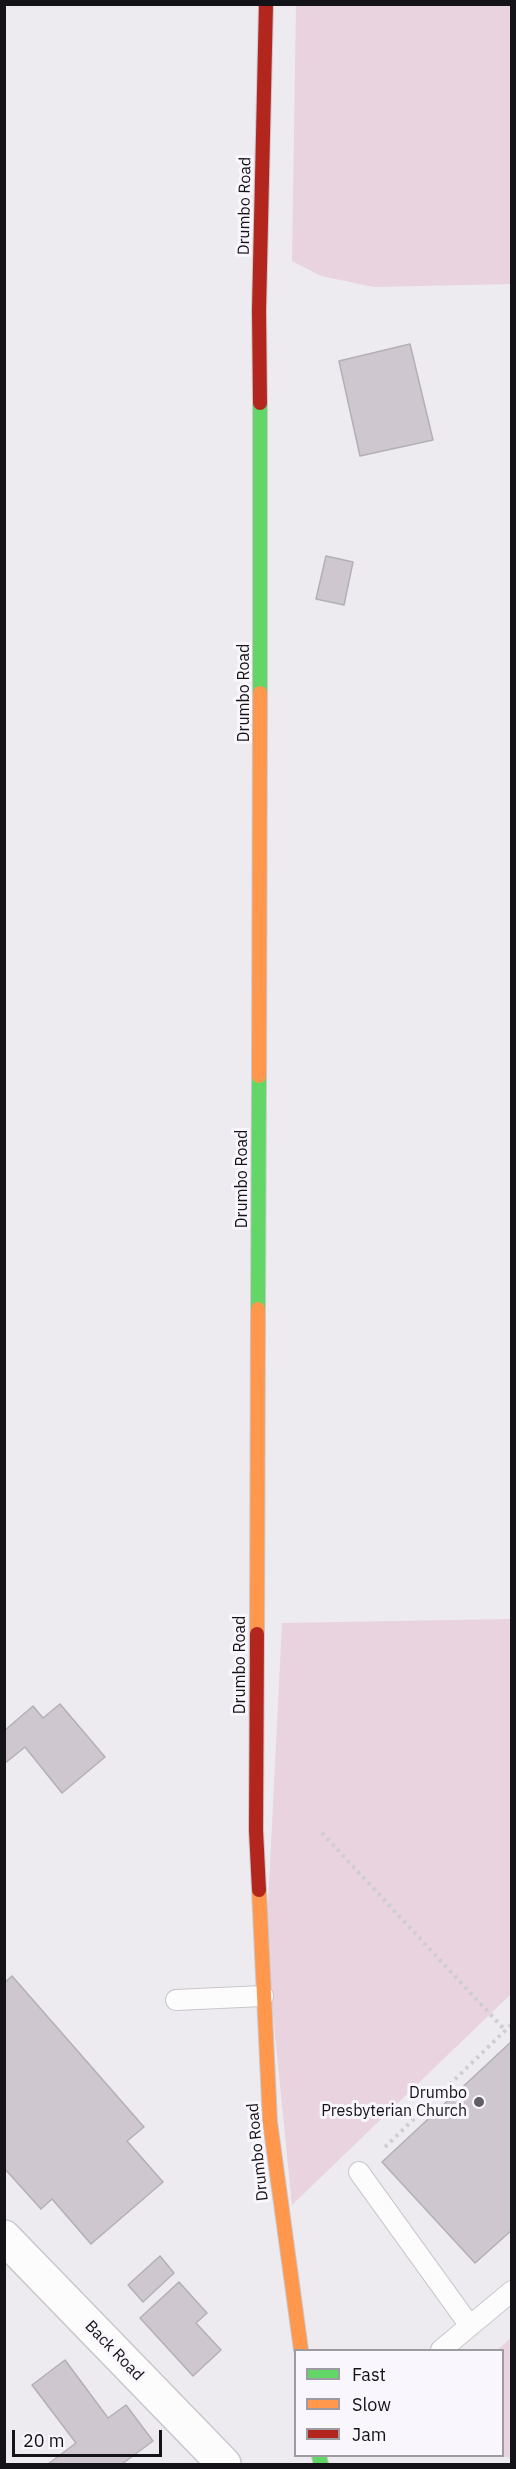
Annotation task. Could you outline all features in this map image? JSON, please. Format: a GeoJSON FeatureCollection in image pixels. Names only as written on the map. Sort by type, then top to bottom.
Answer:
{"type":"FeatureCollection","features":[{"type":"Feature","properties":{"kind":"street","name":"Drumbo Road"},"geometry":{"type":"LineString","coordinates":[[266,4],[259,310],[261,543],[256,1818],[270,2122],[301,2349]]}},
{"type":"Feature","properties":{"kind":"street","name":"Back Road"},"geometry":{"type":"LineString","coordinates":[[4,2237],[224,2464]]}},
{"type":"Feature","properties":{"kind":"lane"},"geometry":{"type":"LineString","coordinates":[[176,2000],[263,1996]]}},
{"type":"Feature","properties":{"kind":"lane"},"geometry":{"type":"LineString","coordinates":[[359,2172],[470,2326]]}},
{"type":"Feature","properties":{"kind":"lane"},"geometry":{"type":"LineString","coordinates":[[442,2349],[512,2291]]}},
{"type":"Feature","properties":{"kind":"path"},"geometry":{"type":"LineString","coordinates":[[322,1833],[506,2030]]}},
{"type":"Feature","properties":{"kind":"path"},"geometry":{"type":"LineString","coordinates":[[359,2172],[512,2024]]}},
{"type":"Feature","properties":{"kind":"shaded area"},"geometry":{"type":"Polygon","coordinates":[[[296,5],[511,5],[511,284],[374,287],[321,276],[292,261],[296,5]]]}},
{"type":"Feature","properties":{"kind":"shaded area"},"geometry":{"type":"Polygon","coordinates":[[[512,1619],[511,1994],[292,2205],[266,1945],[282,1623],[512,1619]]]}},
{"type":"Feature","properties":{"kind":"shaded area"},"geometry":{"type":"Polygon","coordinates":[[[511,2338],[511,2458],[504,2457],[504,2349],[498,2349],[511,2338]]]}},
{"type":"Feature","properties":{"kind":"building"},"geometry":{"type":"Polygon","coordinates":[[[410,344],[433,440],[360,456],[339,361],[410,344]]]}},
{"type":"Feature","properties":{"kind":"building"},"geometry":{"type":"Polygon","coordinates":[[[326,556],[353,562],[344,605],[316,599],[326,556]]]}},
{"type":"Feature","properties":{"kind":"building"},"geometry":{"type":"Polygon","coordinates":[[[60,1704],[105,1757],[62,1793],[25,1747],[4,1764],[4,1731],[33,1706],[43,1718],[60,1704]]]}},
{"type":"Feature","properties":{"kind":"building"},"geometry":{"type":"Polygon","coordinates":[[[12,1976],[144,2127],[127,2141],[163,2182],[91,2244],[52,2199],[41,2209],[4,2168],[4,1983],[12,1976]]]}},
{"type":"Feature","properties":{"kind":"building","name":"Drumbo Presbyterian Church"},"geometry":{"type":"Polygon","coordinates":[[[512,2041],[512,2230],[475,2263],[382,2162],[512,2041]]]}},
{"type":"Feature","properties":{"kind":"building"},"geometry":{"type":"Polygon","coordinates":[[[160,2256],[174,2273],[143,2302],[128,2285],[160,2256]]]}},
{"type":"Feature","properties":{"kind":"building"},"geometry":{"type":"Polygon","coordinates":[[[179,2282],[207,2313],[196,2323],[221,2350],[193,2376],[140,2318],[179,2282]]]}},
{"type":"Feature","properties":{"kind":"building"},"geometry":{"type":"Polygon","coordinates":[[[65,2360],[108,2418],[126,2405],[153,2441],[122,2464],[48,2464],[76,2443],[32,2385],[65,2360]]]}},
{"type":"Feature","properties":{"kind":"traffic: fast"},"geometry":{"type":"LineString","coordinates":[[260,403],[260,693]]}},
{"type":"Feature","properties":{"kind":"traffic: fast"},"geometry":{"type":"LineString","coordinates":[[258,1309],[259,1076]]}},
{"type":"Feature","properties":{"kind":"traffic: fast"},"geometry":{"type":"LineString","coordinates":[[319,2457],[321,2464]]}},
{"type":"Feature","properties":{"kind":"traffic: slow"},"geometry":{"type":"LineString","coordinates":[[259,1076],[260,693]]}},
{"type":"Feature","properties":{"kind":"traffic: slow"},"geometry":{"type":"LineString","coordinates":[[257,1634],[258,1309]]}},
{"type":"Feature","properties":{"kind":"traffic: slow"},"geometry":{"type":"LineString","coordinates":[[259,1890],[270,2122],[301,2349]]}},
{"type":"Feature","properties":{"kind":"traffic: jam"},"geometry":{"type":"LineString","coordinates":[[260,403],[259,310],[266,4]]}},
{"type":"Feature","properties":{"kind":"traffic: jam"},"geometry":{"type":"LineString","coordinates":[[257,1634],[256,1830],[259,1890]]}},
{"type":"Feature","properties":{"kind":"place","name":"Drumbo Presbyterian Church"},"geometry":{"type":"Point","coordinates":[479,2102]}}]}
